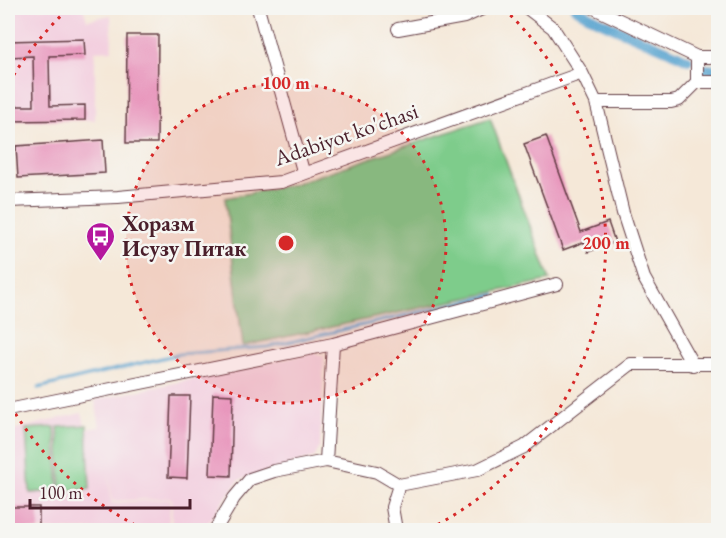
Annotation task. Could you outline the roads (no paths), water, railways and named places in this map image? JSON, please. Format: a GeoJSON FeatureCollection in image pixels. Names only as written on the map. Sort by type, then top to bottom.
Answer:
{"type":"FeatureCollection","features":[{"type":"Feature","properties":{"kind":"street"},"geometry":{"type":"LineString","coordinates":[[258,8],[303,171]]}},
{"type":"Feature","properties":{"kind":"street"},"geometry":{"type":"LineString","coordinates":[[398,29],[464,17],[484,8]]}},
{"type":"Feature","properties":{"kind":"street"},"geometry":{"type":"LineString","coordinates":[[527,8],[553,28],[582,73],[596,102],[623,213],[644,278],[693,365]]}},
{"type":"Feature","properties":{"kind":"street"},"geometry":{"type":"LineString","coordinates":[[594,8],[697,57],[718,57]]}},
{"type":"Feature","properties":{"kind":"street"},"geometry":{"type":"LineString","coordinates":[[697,57],[697,82]]}},
{"type":"Feature","properties":{"kind":"street","name":"Adabiyot ko'chasi"},"geometry":{"type":"LineString","coordinates":[[8,201],[118,197],[281,182],[303,171],[582,73]]}},
{"type":"Feature","properties":{"kind":"street"},"geometry":{"type":"LineString","coordinates":[[596,102],[671,102],[679,100],[697,82],[718,82]]}},
{"type":"Feature","properties":{"kind":"street"},"geometry":{"type":"LineString","coordinates":[[8,410],[333,344],[557,284]]}},
{"type":"Feature","properties":{"kind":"street"},"geometry":{"type":"LineString","coordinates":[[326,461],[333,344]]}},
{"type":"Feature","properties":{"kind":"street"},"geometry":{"type":"LineString","coordinates":[[215,531],[234,498],[250,479],[274,471],[326,461],[377,472],[399,485],[477,470],[524,447],[631,364],[718,364]]}},
{"type":"Feature","properties":{"kind":"street"},"geometry":{"type":"LineString","coordinates":[[396,531],[392,507],[399,485]]}},
{"type":"Feature","properties":{"kind":"waterway"},"geometry":{"type":"LineString","coordinates":[[575,8],[603,23],[688,60]]}},
{"type":"Feature","properties":{"kind":"waterway"},"geometry":{"type":"LineString","coordinates":[[705,69],[718,70]]}},
{"type":"Feature","properties":{"kind":"waterway"},"geometry":{"type":"LineString","coordinates":[[38,388],[179,354],[267,347],[495,295]]}},
{"type":"Feature","properties":{"kind":"place","name":"Хоразм Исузу Питак"},"geometry":{"type":"Point","coordinates":[101,262]}}]}
